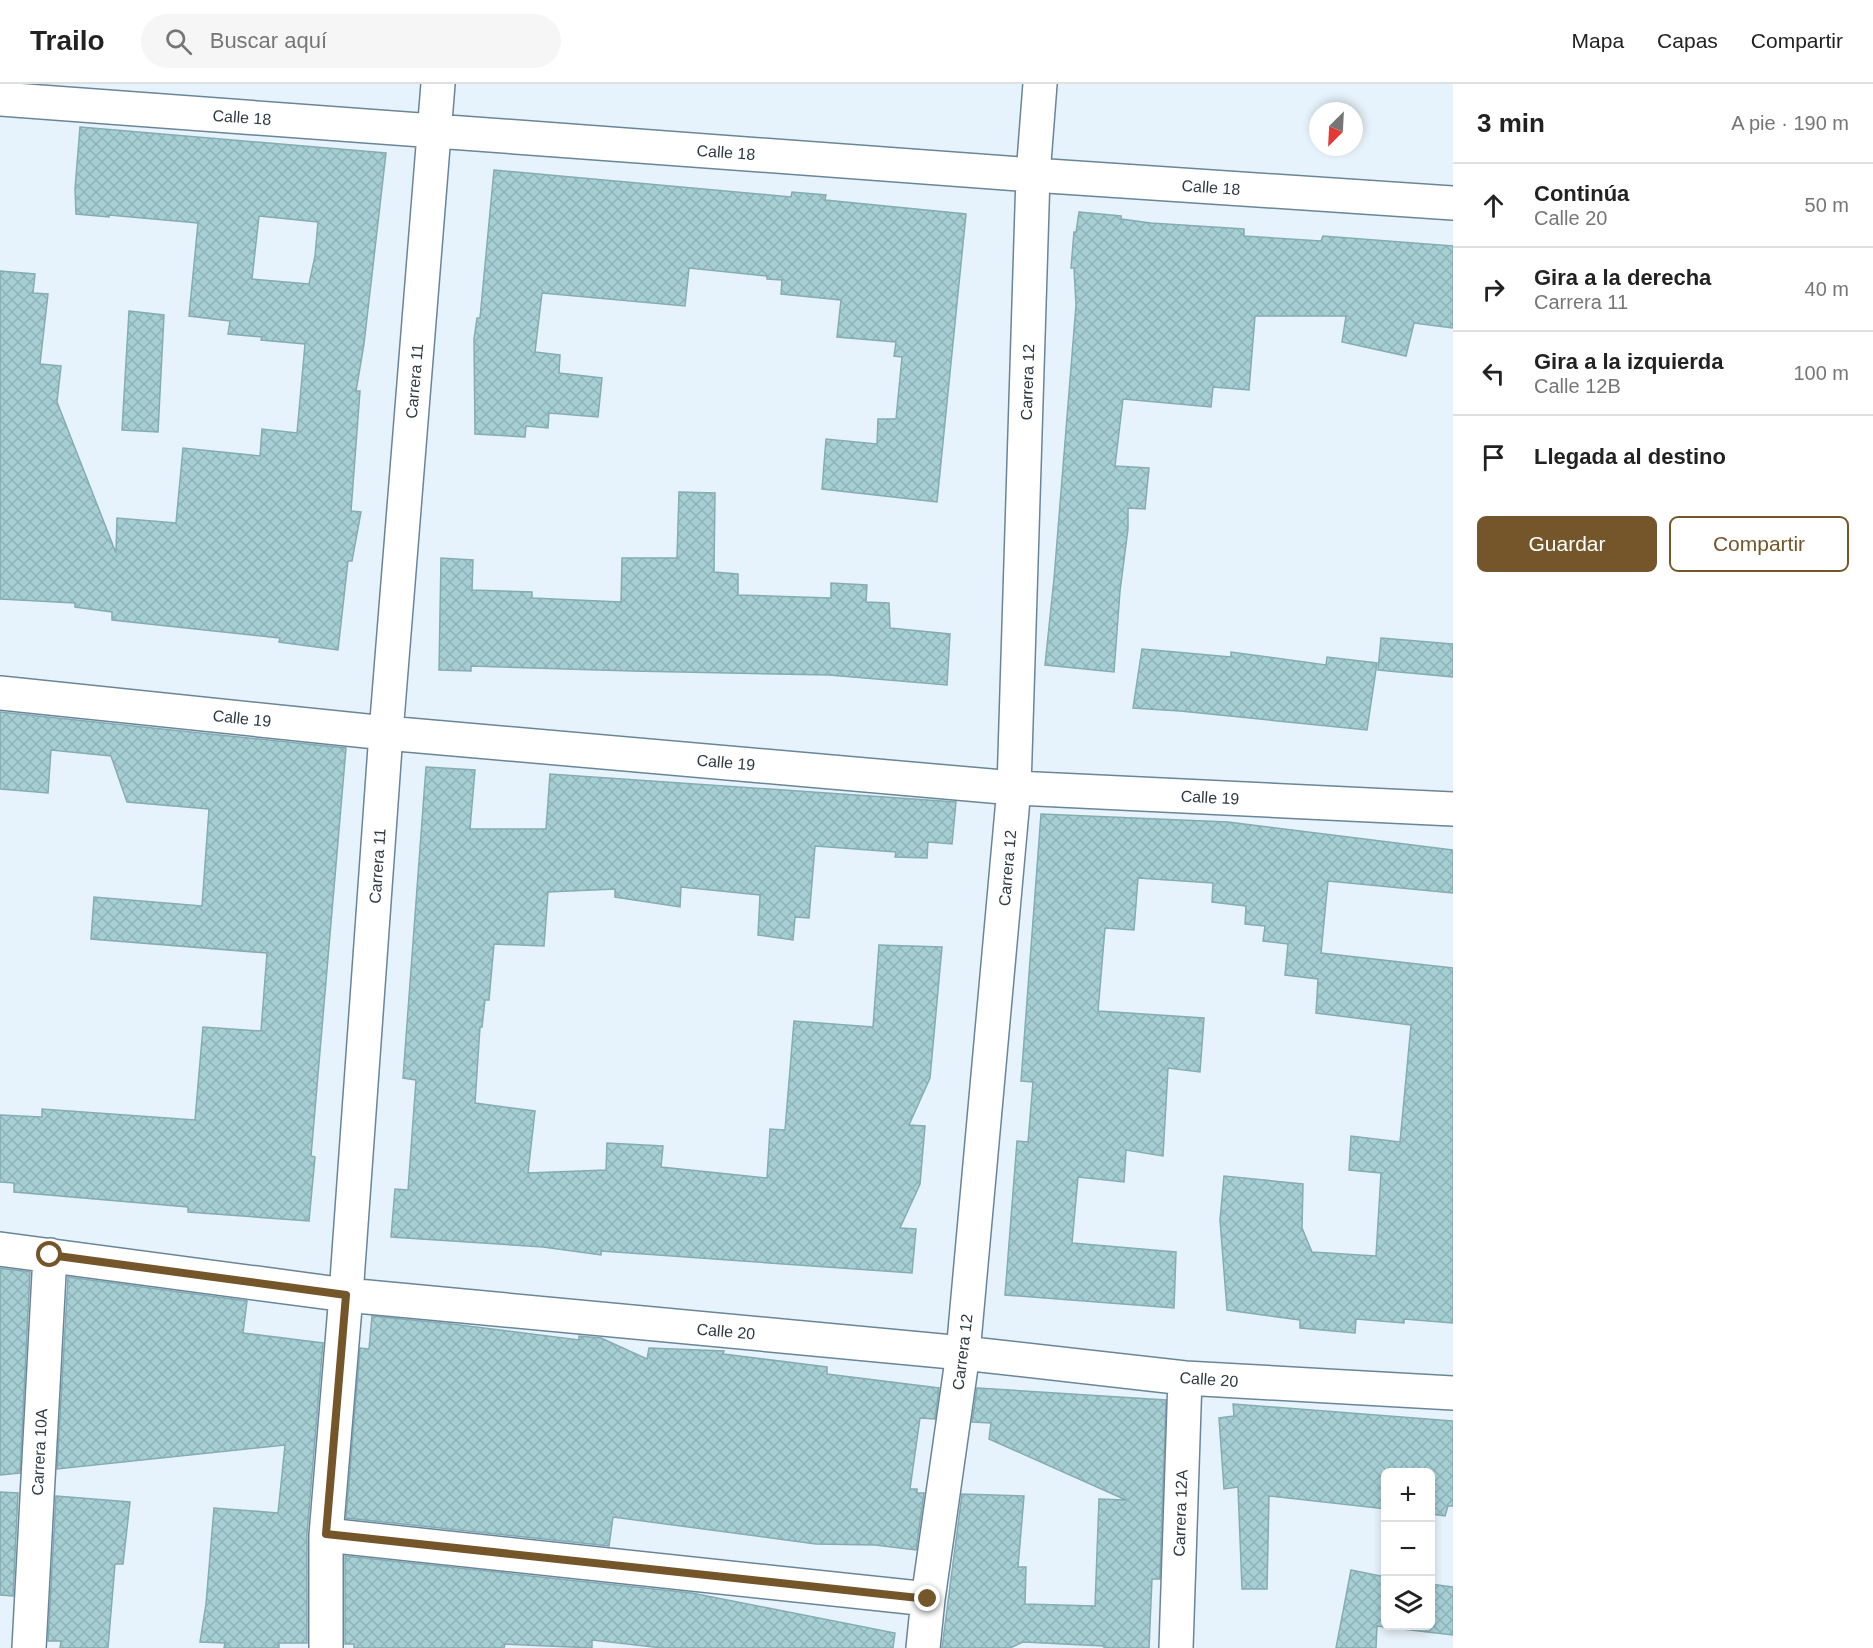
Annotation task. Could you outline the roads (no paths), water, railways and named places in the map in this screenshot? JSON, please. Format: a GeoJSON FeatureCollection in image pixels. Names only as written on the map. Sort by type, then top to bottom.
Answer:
{"type":"FeatureCollection","features":[{"type":"Feature","properties":{"kind":"street","name":"Carrera 11"},"geometry":{"type":"LineString","coordinates":[[326,1648],[326,1534],[346,1295],[386,733],[438,84]]}},
{"type":"Feature","properties":{"kind":"street","name":"Carrera 12"},"geometry":{"type":"LineString","coordinates":[[923,1648],[963,1353],[1014,788],[1033,175],[1040,84]]}},
{"type":"Feature","properties":{"kind":"street","name":"Calle 18"},"geometry":{"type":"LineString","coordinates":[[0,99],[1033,175],[1453,203]]}},
{"type":"Feature","properties":{"kind":"street","name":"Calle 19"},"geometry":{"type":"LineString","coordinates":[[0,693],[386,733],[1014,788],[1453,809]]}},
{"type":"Feature","properties":{"kind":"street","name":"Calle 20"},"geometry":{"type":"LineString","coordinates":[[0,1249],[346,1295],[963,1353],[1185,1378],[1453,1394]]}},
{"type":"Feature","properties":{"kind":"street","name":"Carrera 10A"},"geometry":{"type":"LineString","coordinates":[[29,1648],[50,1255]]}},
{"type":"Feature","properties":{"kind":"street","name":"Carrera 12A"},"geometry":{"type":"LineString","coordinates":[[1176,1648],[1185,1378]]}},
{"type":"Feature","properties":{"kind":"street"},"geometry":{"type":"LineString","coordinates":[[326,1534],[928,1599]]}}]}
